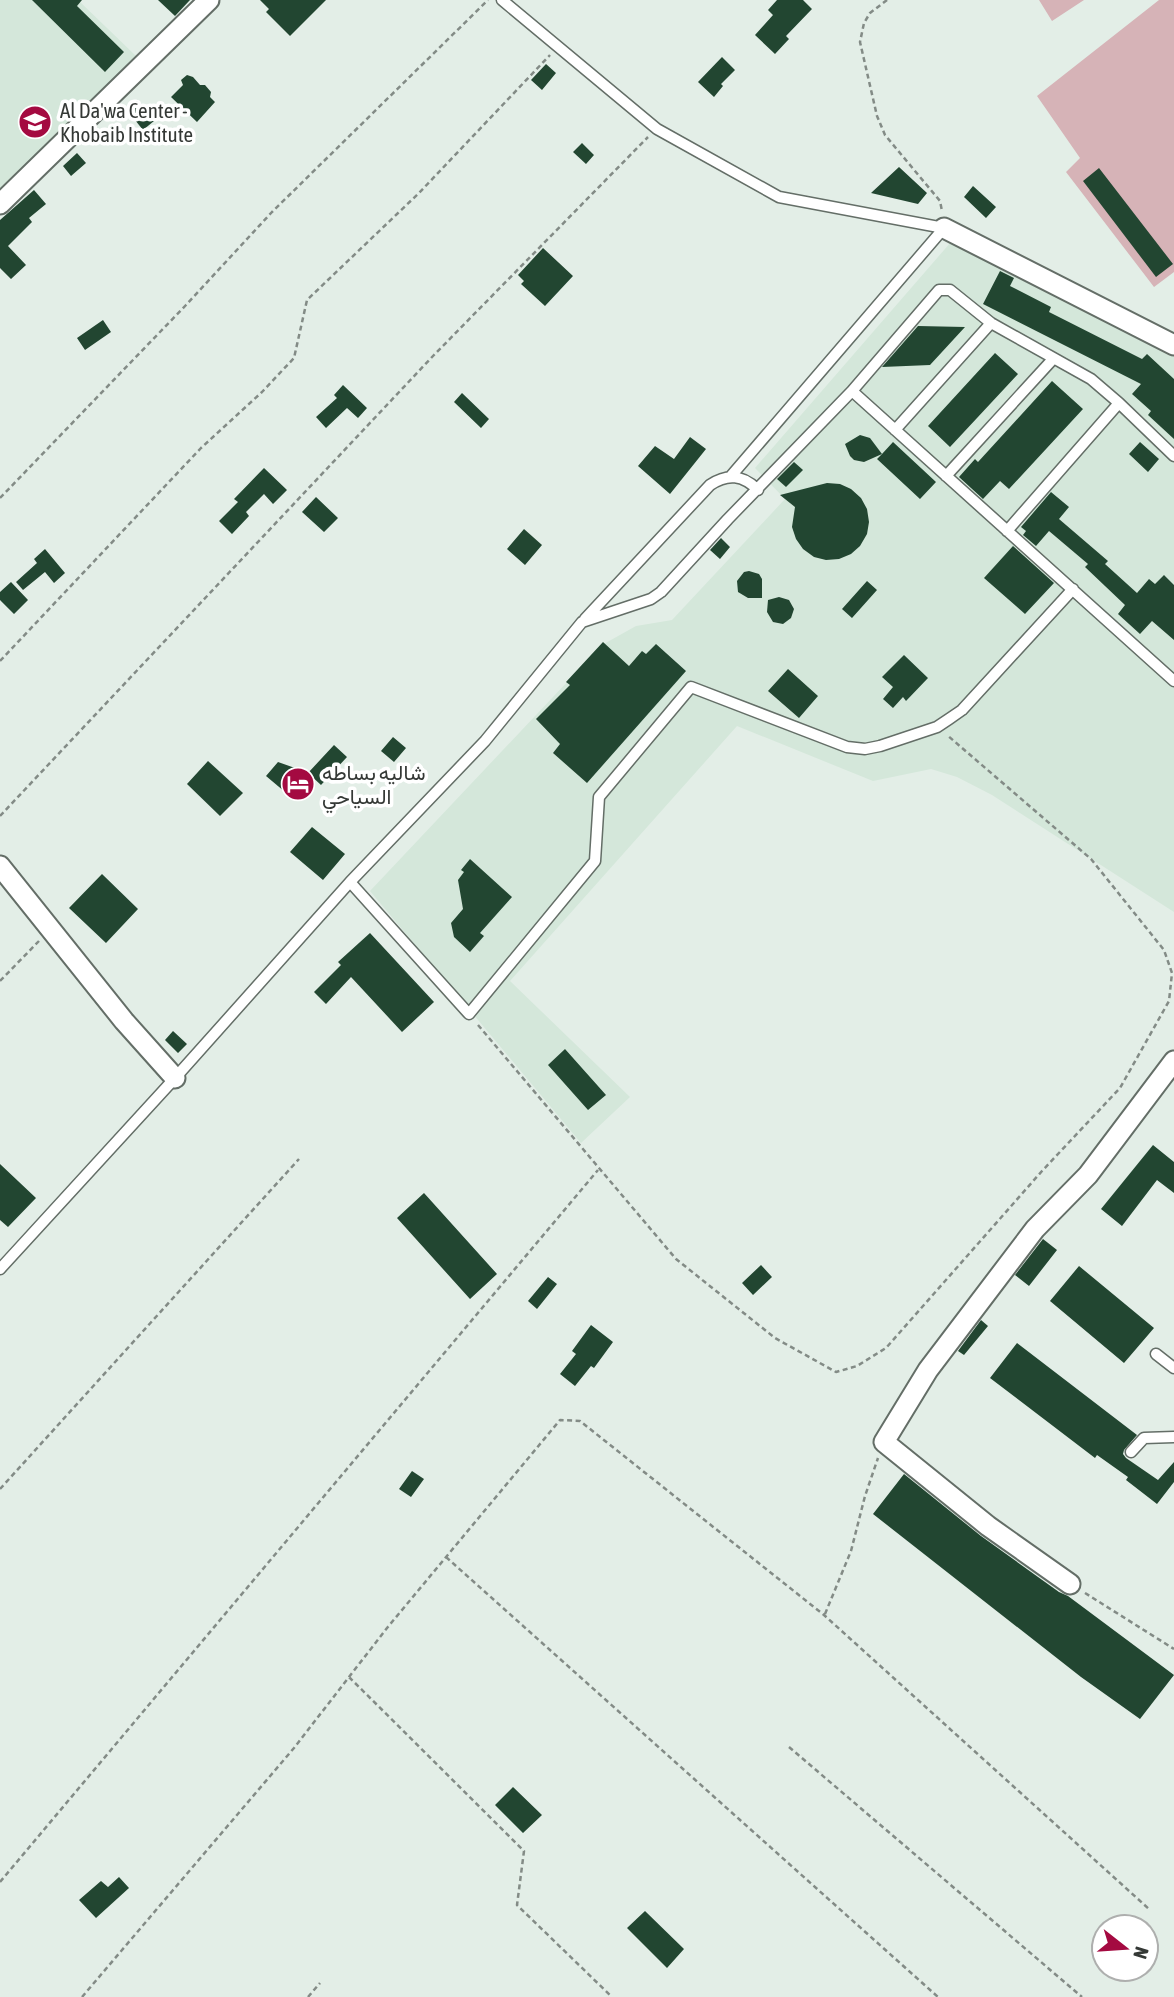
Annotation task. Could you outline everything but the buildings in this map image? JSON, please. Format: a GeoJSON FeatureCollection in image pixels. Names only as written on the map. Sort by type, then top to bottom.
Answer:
{"type":"FeatureCollection","features":[{"type":"Feature","properties":{"kind":"street"},"geometry":{"type":"LineString","coordinates":[[0,204],[209,0]]}},
{"type":"Feature","properties":{"kind":"street"},"geometry":{"type":"LineString","coordinates":[[944,228],[1174,345]]}},
{"type":"Feature","properties":{"kind":"street"},"geometry":{"type":"LineString","coordinates":[[0,866],[49,930],[175,1078]]}},
{"type":"Feature","properties":{"kind":"street"},"geometry":{"type":"LineString","coordinates":[[1070,1584],[988,1526],[884,1442],[928,1370],[1035,1229],[1087,1175],[1174,1061]]}},
{"type":"Feature","properties":{"kind":"lane"},"geometry":{"type":"LineString","coordinates":[[502,0],[657,128],[779,197],[944,228],[731,477]]}},
{"type":"Feature","properties":{"kind":"lane"},"geometry":{"type":"LineString","coordinates":[[582,622],[651,599],[661,592],[852,391],[939,290],[950,290],[992,323],[1091,379],[1174,456]]}},
{"type":"Feature","properties":{"kind":"lane"},"geometry":{"type":"LineString","coordinates":[[895,430],[992,323]]}},
{"type":"Feature","properties":{"kind":"lane"},"geometry":{"type":"LineString","coordinates":[[946,476],[1053,359]]}},
{"type":"Feature","properties":{"kind":"lane"},"geometry":{"type":"LineString","coordinates":[[852,391],[1174,681]]}},
{"type":"Feature","properties":{"kind":"lane"},"geometry":{"type":"LineString","coordinates":[[1007,531],[1119,403]]}},
{"type":"Feature","properties":{"kind":"lane"},"geometry":{"type":"LineString","coordinates":[[0,1269],[350,882],[485,741],[582,622],[710,485],[722,477],[731,477],[745,479],[758,490]]}},
{"type":"Feature","properties":{"kind":"lane"},"geometry":{"type":"LineString","coordinates":[[350,882],[469,1014],[595,861],[599,797],[691,687],[856,748],[880,746],[937,727],[962,710],[1073,589]]}},
{"type":"Feature","properties":{"kind":"lane"},"geometry":{"type":"LineString","coordinates":[[1156,1354],[1174,1368]]}},
{"type":"Feature","properties":{"kind":"lane"},"geometry":{"type":"LineString","coordinates":[[1131,1452],[1144,1438],[1174,1437]]}},
{"type":"Feature","properties":{"kind":"path"},"geometry":{"type":"LineString","coordinates":[[0,498],[272,212],[488,0]]}},
{"type":"Feature","properties":{"kind":"path"},"geometry":{"type":"LineString","coordinates":[[887,0],[870,13],[860,42],[867,63],[871,93],[885,135],[940,201],[944,228]]}},
{"type":"Feature","properties":{"kind":"path"},"geometry":{"type":"LineString","coordinates":[[0,661],[201,448],[262,392],[294,358],[307,300],[419,192],[559,46]]}},
{"type":"Feature","properties":{"kind":"path"},"geometry":{"type":"LineString","coordinates":[[0,816],[433,356],[657,128]]}},
{"type":"Feature","properties":{"kind":"path"},"geometry":{"type":"LineString","coordinates":[[469,1014],[598,1170],[676,1259],[775,1338],[836,1372],[857,1366],[886,1348],[1042,1171],[1120,1088],[1169,1001],[1172,973],[1164,950],[1091,859],[937,727]]}},
{"type":"Feature","properties":{"kind":"path"},"geometry":{"type":"LineString","coordinates":[[0,981],[49,930]]}},
{"type":"Feature","properties":{"kind":"path"},"geometry":{"type":"LineString","coordinates":[[0,1489],[299,1159]]}},
{"type":"Feature","properties":{"kind":"path"},"geometry":{"type":"LineString","coordinates":[[0,1881],[598,1170]]}},
{"type":"Feature","properties":{"kind":"path"},"geometry":{"type":"LineString","coordinates":[[82,1997],[295,1748],[349,1677],[560,1420],[580,1421],[824,1615],[1149,1909]]}},
{"type":"Feature","properties":{"kind":"path"},"geometry":{"type":"LineString","coordinates":[[824,1615],[851,1551],[865,1496],[884,1442]]}},
{"type":"Feature","properties":{"kind":"path"},"geometry":{"type":"LineString","coordinates":[[446,1557],[938,1997]]}},
{"type":"Feature","properties":{"kind":"path"},"geometry":{"type":"LineString","coordinates":[[1070,1584],[1174,1649]]}},
{"type":"Feature","properties":{"kind":"path"},"geometry":{"type":"LineString","coordinates":[[349,1677],[524,1851],[517,1905],[612,1997]]}},
{"type":"Feature","properties":{"kind":"path"},"geometry":{"type":"LineString","coordinates":[[789,1747],[1082,1997]]}},
{"type":"Feature","properties":{"kind":"path"},"geometry":{"type":"LineString","coordinates":[[308,1997],[320,1983]]}},
{"type":"Feature","properties":{"kind":"shaded area","name":"Al Da'wa Center - Khobaib Institute"},"geometry":{"type":"Polygon","coordinates":[[[0,0],[78,0],[136,56],[6,187],[0,188],[0,0]]]}},
{"type":"Feature","properties":{"kind":"shaded area"},"geometry":{"type":"Polygon","coordinates":[[[1039,0],[1084,0],[1052,21],[1039,0]]]}},
{"type":"Feature","properties":{"kind":"shaded area"},"geometry":{"type":"Polygon","coordinates":[[[1159,0],[1174,0],[1174,272],[1154,287],[1066,172],[1080,158],[1037,96],[1159,0]]]}},
{"type":"Feature","properties":{"kind":"shaded area"},"geometry":{"type":"Polygon","coordinates":[[[951,242],[1174,356],[1174,912],[992,795],[957,777],[931,769],[873,781],[737,726],[510,981],[630,1097],[581,1143],[370,891],[602,645],[636,626],[672,620],[785,499],[755,468],[951,242]]]}},
{"type":"Feature","properties":{"kind":"place","name":"Al Da'wa Center - Khobaib Institute"},"geometry":{"type":"Point","coordinates":[35,122]}},
{"type":"Feature","properties":{"kind":"place","name":"شاليه بساطه السياحي"},"geometry":{"type":"Point","coordinates":[298,784]}}]}
